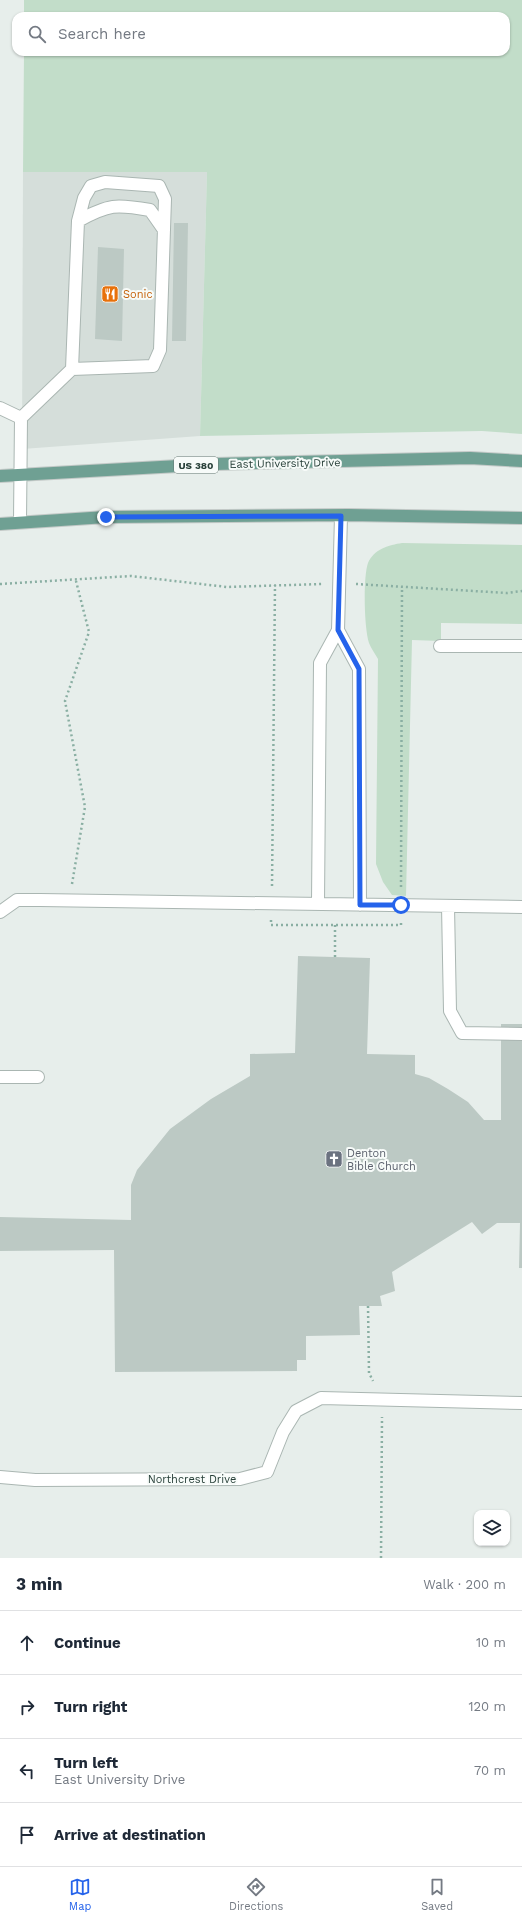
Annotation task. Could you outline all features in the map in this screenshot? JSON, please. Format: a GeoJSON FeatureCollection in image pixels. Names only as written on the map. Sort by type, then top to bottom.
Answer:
{"type":"FeatureCollection","features":[{"type":"Feature","properties":{"kind":"main road","name":"East University Drive"},"geometry":{"type":"LineString","coordinates":[[0,476],[214,464],[470,458],[522,461]]}},
{"type":"Feature","properties":{"kind":"main road"},"geometry":{"type":"LineString","coordinates":[[0,524],[20,521],[106,517],[341,516],[522,518]]}},
{"type":"Feature","properties":{"kind":"street"},"geometry":{"type":"LineString","coordinates":[[20,521],[21,418],[72,369],[153,366],[160,350],[165,199],[159,186],[105,182],[92,186],[84,198],[78,221],[72,369]]}},
{"type":"Feature","properties":{"kind":"street"},"geometry":{"type":"LineString","coordinates":[[78,221],[100,209],[122,205],[150,210],[164,230]]}},
{"type":"Feature","properties":{"kind":"street"},"geometry":{"type":"LineString","coordinates":[[0,408],[21,418]]}},
{"type":"Feature","properties":{"kind":"street"},"geometry":{"type":"LineString","coordinates":[[318,904],[320,663],[338,630],[341,516]]}},
{"type":"Feature","properties":{"kind":"street"},"geometry":{"type":"LineString","coordinates":[[338,630],[359,669],[360,905]]}},
{"type":"Feature","properties":{"kind":"street"},"geometry":{"type":"LineString","coordinates":[[440,646],[522,646]]}},
{"type":"Feature","properties":{"kind":"street"},"geometry":{"type":"LineString","coordinates":[[0,912],[17,900],[522,907]]}},
{"type":"Feature","properties":{"kind":"street"},"geometry":{"type":"LineString","coordinates":[[448,906],[450,1011],[462,1033],[522,1034]]}},
{"type":"Feature","properties":{"kind":"street"},"geometry":{"type":"LineString","coordinates":[[0,1077],[38,1077]]}},
{"type":"Feature","properties":{"kind":"street","name":"Northcrest Drive"},"geometry":{"type":"LineString","coordinates":[[0,1477],[35,1480],[240,1479],[267,1472],[283,1432],[296,1411],[321,1398],[522,1402]]}},
{"type":"Feature","properties":{"kind":"path"},"geometry":{"type":"LineString","coordinates":[[0,584],[76,581],[132,576],[227,587],[339,583],[507,593],[522,591]]}},
{"type":"Feature","properties":{"kind":"path"},"geometry":{"type":"LineString","coordinates":[[70,900],[85,807],[65,701],[89,632],[76,581]]}},
{"type":"Feature","properties":{"kind":"path"},"geometry":{"type":"LineString","coordinates":[[272,888],[275,585]]}},
{"type":"Feature","properties":{"kind":"path"},"geometry":{"type":"LineString","coordinates":[[401,888],[402,587]]}},
{"type":"Feature","properties":{"kind":"path"},"geometry":{"type":"LineString","coordinates":[[272,917],[271,925],[401,925],[400,918]]}},
{"type":"Feature","properties":{"kind":"path"},"geometry":{"type":"LineString","coordinates":[[335,925],[335,957]]}},
{"type":"Feature","properties":{"kind":"path"},"geometry":{"type":"LineString","coordinates":[[368,1306],[369,1373],[382,1400],[381,1558]]}},
{"type":"Feature","properties":{"kind":"shaded area"},"geometry":{"type":"Polygon","coordinates":[[[23,172],[207,172],[200,436],[22,449],[23,172]]]}},
{"type":"Feature","properties":{"kind":"green space"},"geometry":{"type":"Polygon","coordinates":[[[24,0],[522,0],[522,434],[482,431],[200,436],[207,172],[23,172],[24,56],[510,56],[510,12],[24,12],[24,0]]]}},
{"type":"Feature","properties":{"kind":"green space"},"geometry":{"type":"Polygon","coordinates":[[[402,543],[522,545],[522,624],[441,623],[441,641],[412,640],[406,896],[392,895],[383,882],[376,864],[378,659],[369,643],[367,636],[365,603],[366,570],[371,558],[382,548],[402,543]]]}},
{"type":"Feature","properties":{"kind":"building"},"geometry":{"type":"Polygon","coordinates":[[[174,223],[188,223],[186,341],[172,341],[174,223]]]}},
{"type":"Feature","properties":{"kind":"building","name":"Sonic"},"geometry":{"type":"Polygon","coordinates":[[[98,247],[124,249],[122,341],[95,339],[98,247]]]}},
{"type":"Feature","properties":{"kind":"building","name":"Denton Bible Church"},"geometry":{"type":"Polygon","coordinates":[[[298,956],[370,958],[367,1054],[415,1055],[415,1074],[429,1078],[468,1102],[484,1120],[501,1120],[501,1024],[522,1024],[522,1268],[519,1268],[520,1223],[497,1223],[482,1234],[472,1222],[392,1272],[395,1291],[380,1296],[382,1306],[359,1306],[360,1335],[306,1336],[306,1360],[297,1360],[297,1371],[115,1372],[114,1250],[0,1251],[0,1217],[131,1220],[131,1185],[137,1170],[170,1129],[211,1099],[250,1076],[250,1054],[295,1053],[298,956]]]}},
{"type":"Feature","properties":{"kind":"place","name":"Sonic"},"geometry":{"type":"Point","coordinates":[110,294]}},
{"type":"Feature","properties":{"kind":"place","name":"Denton Bible Church"},"geometry":{"type":"Point","coordinates":[334,1159]}},
{"type":"Feature","properties":{"kind":"route"},"geometry":{"type":"LineString","coordinates":[[106,517],[341,516],[338,630],[359,669],[360,905],[401,905]]}}]}
